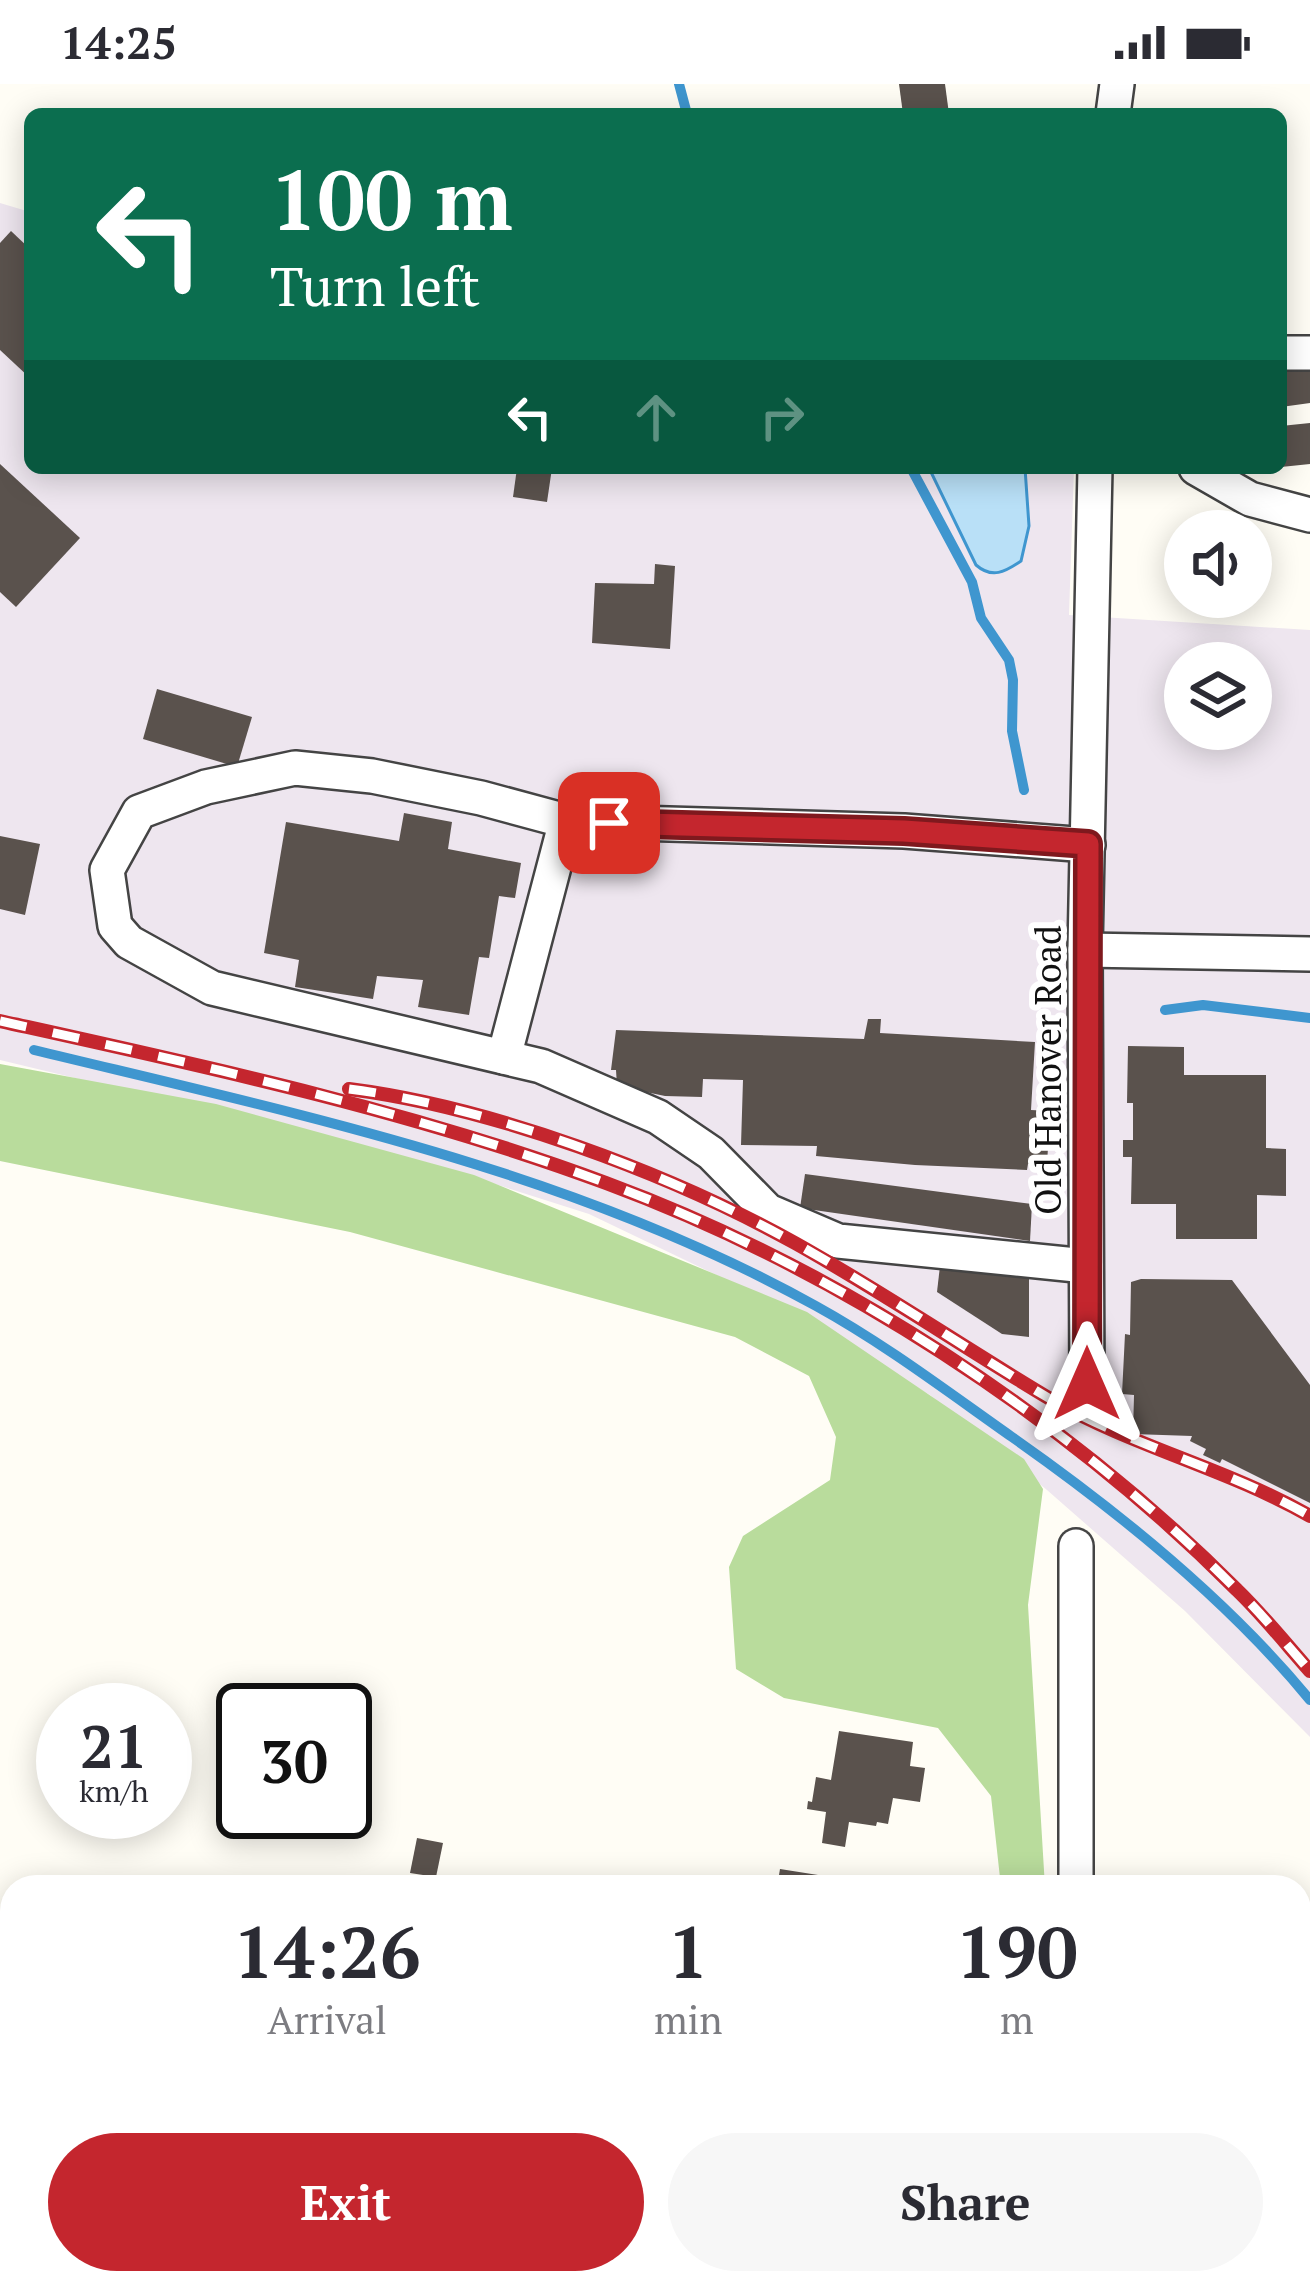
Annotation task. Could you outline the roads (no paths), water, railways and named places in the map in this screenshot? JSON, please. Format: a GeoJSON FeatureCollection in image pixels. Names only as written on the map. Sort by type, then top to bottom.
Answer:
{"type":"FeatureCollection","features":[{"type":"Feature","properties":{"kind":"street","name":"Old Hanover Road"},"geometry":{"type":"LineString","coordinates":[[1087,1384],[1085,950],[1095,474]]}},
{"type":"Feature","properties":{"kind":"street"},"geometry":{"type":"LineString","coordinates":[[1206,474],[1250,499],[1310,514]]}},
{"type":"Feature","properties":{"kind":"street"},"geometry":{"type":"LineString","coordinates":[[1086,1266],[838,1241],[768,1211],[711,1153],[658,1117],[541,1066],[212,988],[129,942],[116,926],[107,870],[139,812],[206,787],[295,768],[371,776],[566,821],[904,831],[1088,844]]}},
{"type":"Feature","properties":{"kind":"street"},"geometry":{"type":"LineString","coordinates":[[503,1057],[566,821]]}},
{"type":"Feature","properties":{"kind":"street"},"geometry":{"type":"LineString","coordinates":[[1085,950],[1310,954]]}},
{"type":"Feature","properties":{"kind":"street"},"geometry":{"type":"LineString","coordinates":[[1076,1546],[1076,1875]]}},
{"type":"Feature","properties":{"kind":"water"},"geometry":{"type":"Polygon","coordinates":[[[932,474],[1025,474],[1029,526],[1021,561],[998,572],[976,565],[932,474]]]}},
{"type":"Feature","properties":{"kind":"waterway"},"geometry":{"type":"LineString","coordinates":[[679,84],[685,108]]}},
{"type":"Feature","properties":{"kind":"waterway"},"geometry":{"type":"LineString","coordinates":[[914,474],[972,582],[981,618],[1009,660],[1012,731],[1024,790]]}},
{"type":"Feature","properties":{"kind":"waterway"},"geometry":{"type":"LineString","coordinates":[[1165,1010],[1203,1005],[1310,1018]]}},
{"type":"Feature","properties":{"kind":"waterway"},"geometry":{"type":"LineString","coordinates":[[34,1050],[434,1152],[629,1218],[724,1259],[867,1336],[1092,1496],[1207,1592],[1310,1700]]}},
{"type":"Feature","properties":{"kind":"railway"},"geometry":{"type":"LineString","coordinates":[[0,1021],[306,1092],[457,1133],[606,1183],[777,1258],[943,1353],[1098,1465],[1237,1590],[1310,1671]]}},
{"type":"Feature","properties":{"kind":"railway"},"geometry":{"type":"LineString","coordinates":[[349,1089],[519,1127],[692,1192],[828,1262],[1083,1417],[1310,1516]]}}]}
